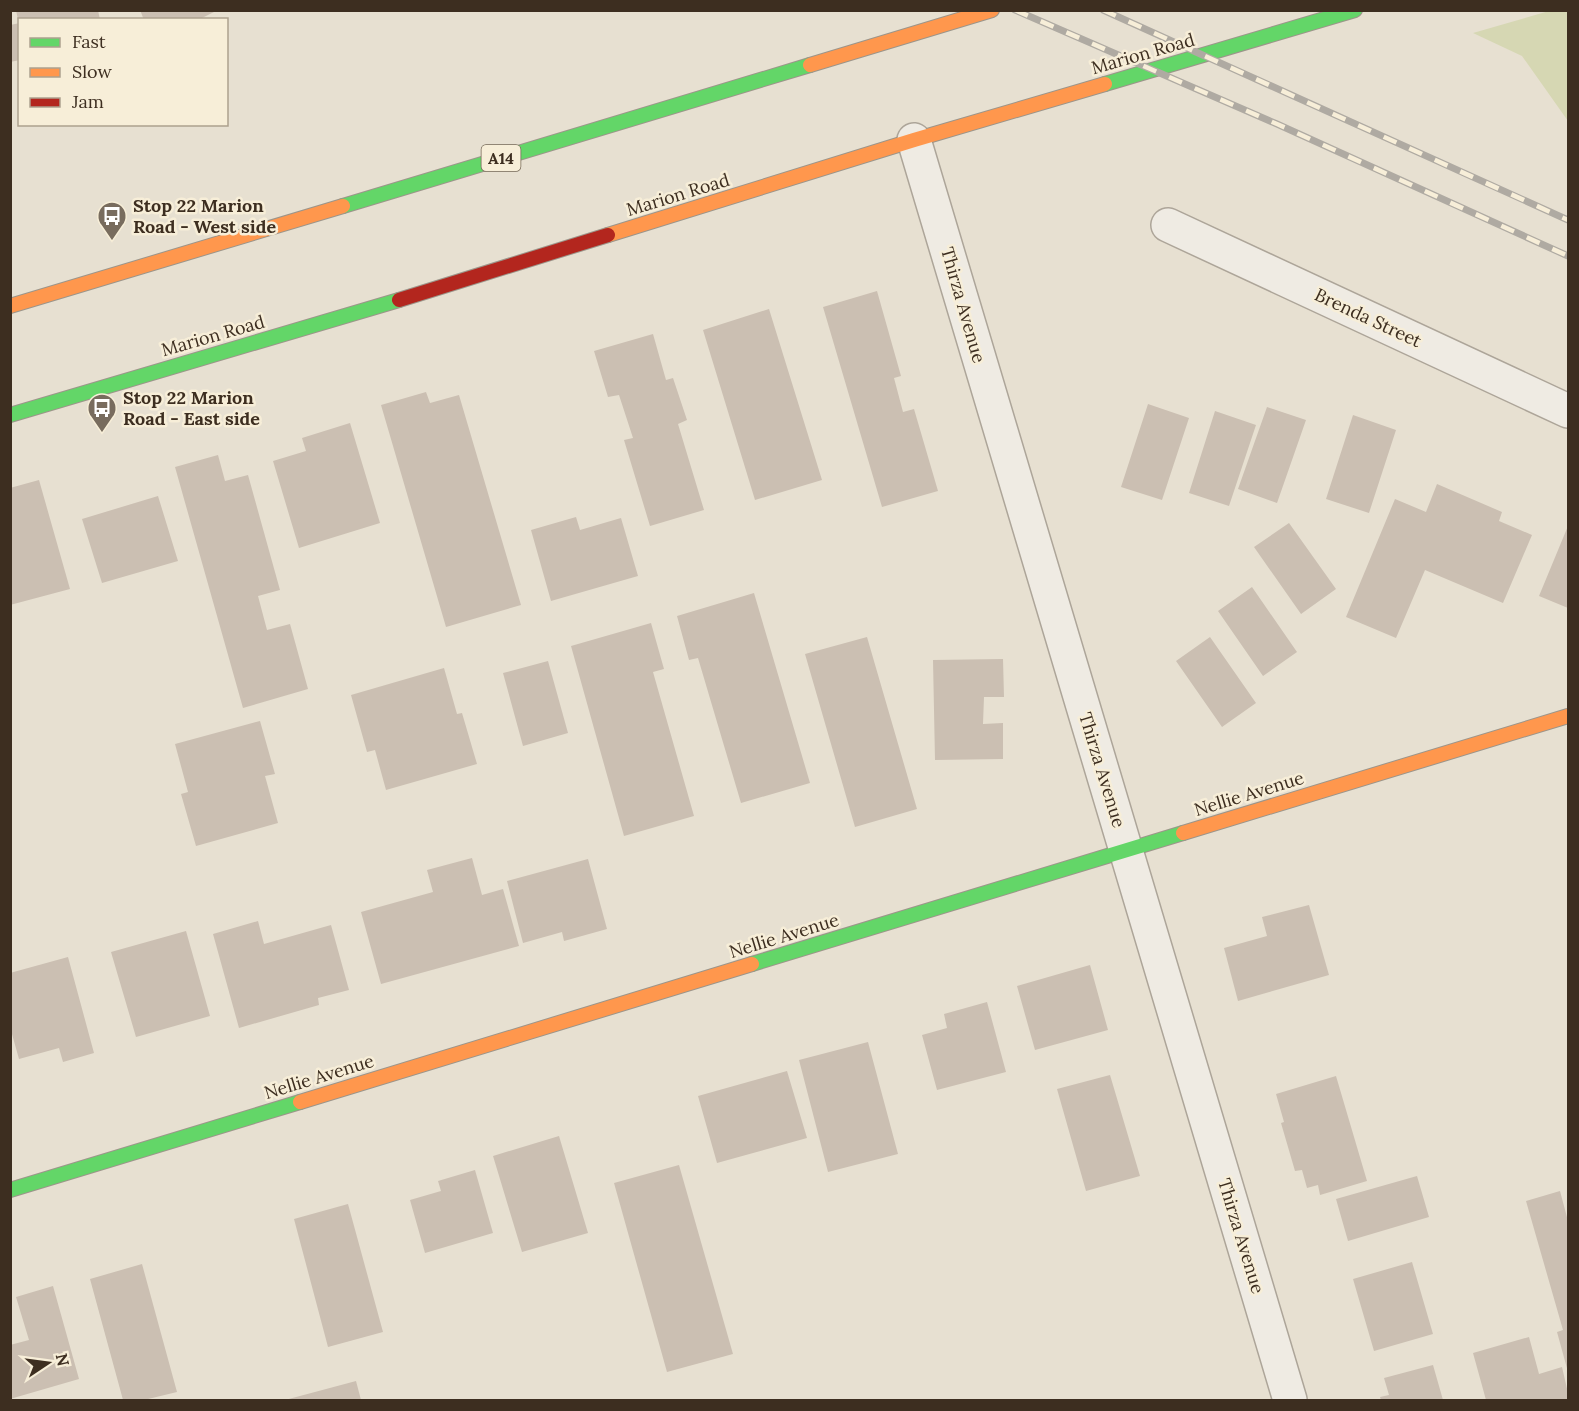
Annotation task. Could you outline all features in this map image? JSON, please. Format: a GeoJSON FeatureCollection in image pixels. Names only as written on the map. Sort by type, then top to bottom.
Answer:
{"type":"FeatureCollection","features":[{"type":"Feature","properties":{"kind":"main road","name":"A14"},"geometry":{"type":"LineString","coordinates":[[10,306],[992,10]]}},
{"type":"Feature","properties":{"kind":"main road","name":"Marion Road"},"geometry":{"type":"LineString","coordinates":[[10,415],[456,283],[914,140],[1355,10]]}},
{"type":"Feature","properties":{"kind":"main road","name":"Nellie Avenue"},"geometry":{"type":"LineString","coordinates":[[10,1190],[1569,716]]}},
{"type":"Feature","properties":{"kind":"street","name":"Thirza Avenue"},"geometry":{"type":"LineString","coordinates":[[914,140],[1290,1401]]}},
{"type":"Feature","properties":{"kind":"street","name":"Brenda Street"},"geometry":{"type":"LineString","coordinates":[[1168,225],[1569,411]]}},
{"type":"Feature","properties":{"kind":"green space"},"geometry":{"type":"Polygon","coordinates":[[[1549,11],[1568,11],[1568,121],[1522,56],[1473,33],[1549,11]]]}},
{"type":"Feature","properties":{"kind":"building"},"geometry":{"type":"Polygon","coordinates":[[[16,10],[98,10],[100,18],[18,18],[18,20],[16,10]]]}},
{"type":"Feature","properties":{"kind":"building"},"geometry":{"type":"Polygon","coordinates":[[[140,10],[218,10],[202,18],[143,18],[140,10]]]}},
{"type":"Feature","properties":{"kind":"building"},"geometry":{"type":"Polygon","coordinates":[[[18,23],[18,60],[10,62],[10,25],[18,23]]]}},
{"type":"Feature","properties":{"kind":"building"},"geometry":{"type":"Polygon","coordinates":[[[877,291],[901,376],[894,378],[903,412],[914,409],[938,491],[882,507],[823,307],[877,291]]]}},
{"type":"Feature","properties":{"kind":"building"},"geometry":{"type":"Polygon","coordinates":[[[769,309],[822,480],[755,500],[703,330],[769,309]]]}},
{"type":"Feature","properties":{"kind":"building"},"geometry":{"type":"Polygon","coordinates":[[[653,334],[666,380],[673,378],[687,420],[678,424],[704,510],[650,526],[624,440],[633,438],[619,395],[608,397],[594,351],[653,334]]]}},
{"type":"Feature","properties":{"kind":"building"},"geometry":{"type":"Polygon","coordinates":[[[426,392],[430,403],[459,395],[521,605],[446,627],[381,405],[426,392]]]}},
{"type":"Feature","properties":{"kind":"building"},"geometry":{"type":"Polygon","coordinates":[[[1148,404],[1189,418],[1162,500],[1121,487],[1148,404]]]}},
{"type":"Feature","properties":{"kind":"building"},"geometry":{"type":"Polygon","coordinates":[[[1267,407],[1306,420],[1277,503],[1238,489],[1267,407]]]}},
{"type":"Feature","properties":{"kind":"building"},"geometry":{"type":"Polygon","coordinates":[[[1215,411],[1256,425],[1229,506],[1189,493],[1215,411]]]}},
{"type":"Feature","properties":{"kind":"building"},"geometry":{"type":"Polygon","coordinates":[[[1353,415],[1396,430],[1369,513],[1326,499],[1353,415]]]}},
{"type":"Feature","properties":{"kind":"building"},"geometry":{"type":"Polygon","coordinates":[[[350,423],[380,523],[299,548],[273,461],[306,451],[302,438],[350,423]]]}},
{"type":"Feature","properties":{"kind":"building"},"geometry":{"type":"Polygon","coordinates":[[[218,455],[225,481],[248,475],[280,590],[258,596],[267,630],[290,624],[308,689],[243,708],[175,467],[218,455]]]}},
{"type":"Feature","properties":{"kind":"building"},"geometry":{"type":"Polygon","coordinates":[[[39,480],[70,589],[10,605],[10,488],[39,480]]]}},
{"type":"Feature","properties":{"kind":"building"},"geometry":{"type":"Polygon","coordinates":[[[1437,484],[1502,512],[1499,521],[1532,535],[1503,603],[1425,570],[1396,638],[1346,617],[1395,499],[1426,512],[1437,484]]]}},
{"type":"Feature","properties":{"kind":"building"},"geometry":{"type":"Polygon","coordinates":[[[158,496],[178,561],[102,583],[82,519],[158,496]]]}},
{"type":"Feature","properties":{"kind":"building"},"geometry":{"type":"Polygon","coordinates":[[[576,517],[580,530],[621,518],[638,576],[551,601],[531,530],[576,517]]]}},
{"type":"Feature","properties":{"kind":"building"},"geometry":{"type":"Polygon","coordinates":[[[1289,523],[1336,589],[1301,614],[1254,547],[1289,523]]]}},
{"type":"Feature","properties":{"kind":"building"},"geometry":{"type":"Polygon","coordinates":[[[1568,526],[1568,608],[1539,596],[1568,526]]]}},
{"type":"Feature","properties":{"kind":"building"},"geometry":{"type":"Polygon","coordinates":[[[1252,587],[1297,652],[1263,676],[1218,611],[1252,587]]]}},
{"type":"Feature","properties":{"kind":"building"},"geometry":{"type":"Polygon","coordinates":[[[754,593],[810,783],[741,803],[698,658],[689,660],[677,616],[754,593]]]}},
{"type":"Feature","properties":{"kind":"building"},"geometry":{"type":"Polygon","coordinates":[[[651,623],[664,669],[653,672],[694,816],[624,836],[571,646],[651,623]]]}},
{"type":"Feature","properties":{"kind":"building"},"geometry":{"type":"Polygon","coordinates":[[[867,637],[917,809],[855,827],[805,654],[867,637]]]}},
{"type":"Feature","properties":{"kind":"building"},"geometry":{"type":"Polygon","coordinates":[[[1210,637],[1256,703],[1222,727],[1176,661],[1210,637]]]}},
{"type":"Feature","properties":{"kind":"building"},"geometry":{"type":"Polygon","coordinates":[[[1003,659],[1004,697],[984,697],[983,724],[1003,723],[1003,759],[935,760],[933,660],[1003,659]]]}},
{"type":"Feature","properties":{"kind":"building"},"geometry":{"type":"Polygon","coordinates":[[[548,661],[568,733],[523,746],[503,673],[548,661]]]}},
{"type":"Feature","properties":{"kind":"building"},"geometry":{"type":"Polygon","coordinates":[[[444,668],[457,714],[462,713],[477,764],[386,790],[375,750],[367,752],[351,695],[444,668]]]}},
{"type":"Feature","properties":{"kind":"building"},"geometry":{"type":"Polygon","coordinates":[[[260,721],[275,774],[265,776],[278,823],[196,846],[181,794],[188,792],[175,744],[260,721]]]}},
{"type":"Feature","properties":{"kind":"building"},"geometry":{"type":"Polygon","coordinates":[[[472,858],[482,895],[503,889],[519,946],[381,984],[361,912],[433,892],[427,870],[472,858]]]}},
{"type":"Feature","properties":{"kind":"building"},"geometry":{"type":"Polygon","coordinates":[[[588,859],[607,929],[564,941],[562,932],[523,943],[507,881],[588,859]]]}},
{"type":"Feature","properties":{"kind":"building"},"geometry":{"type":"Polygon","coordinates":[[[1309,905],[1329,975],[1238,1001],[1224,948],[1267,936],[1262,917],[1309,905]]]}},
{"type":"Feature","properties":{"kind":"building"},"geometry":{"type":"Polygon","coordinates":[[[258,921],[264,944],[331,925],[349,990],[318,998],[319,1005],[239,1028],[213,934],[258,921]]]}},
{"type":"Feature","properties":{"kind":"building"},"geometry":{"type":"Polygon","coordinates":[[[186,931],[210,1016],[136,1037],[111,952],[186,931]]]}},
{"type":"Feature","properties":{"kind":"building"},"geometry":{"type":"Polygon","coordinates":[[[68,957],[94,1053],[63,1062],[59,1048],[19,1059],[10,1027],[10,973],[68,957]]]}},
{"type":"Feature","properties":{"kind":"building"},"geometry":{"type":"Polygon","coordinates":[[[1090,965],[1108,1030],[1035,1050],[1017,986],[1090,965]]]}},
{"type":"Feature","properties":{"kind":"building"},"geometry":{"type":"Polygon","coordinates":[[[987,1002],[1006,1072],[937,1090],[922,1035],[947,1028],[944,1014],[987,1002]]]}},
{"type":"Feature","properties":{"kind":"building"},"geometry":{"type":"Polygon","coordinates":[[[868,1042],[898,1154],[828,1172],[799,1060],[868,1042]]]}},
{"type":"Feature","properties":{"kind":"building"},"geometry":{"type":"Polygon","coordinates":[[[787,1071],[807,1138],[717,1163],[698,1096],[787,1071]]]}},
{"type":"Feature","properties":{"kind":"building"},"geometry":{"type":"Polygon","coordinates":[[[1110,1075],[1140,1176],[1086,1191],[1057,1089],[1110,1075]]]}},
{"type":"Feature","properties":{"kind":"building"},"geometry":{"type":"Polygon","coordinates":[[[1336,1076],[1367,1181],[1320,1195],[1318,1185],[1307,1188],[1302,1170],[1295,1171],[1281,1123],[1284,1122],[1276,1094],[1336,1076]]]}},
{"type":"Feature","properties":{"kind":"building"},"geometry":{"type":"Polygon","coordinates":[[[559,1136],[588,1233],[522,1252],[493,1156],[559,1136]]]}},
{"type":"Feature","properties":{"kind":"building"},"geometry":{"type":"Polygon","coordinates":[[[679,1165],[733,1354],[667,1372],[614,1183],[679,1165]]]}},
{"type":"Feature","properties":{"kind":"building"},"geometry":{"type":"Polygon","coordinates":[[[475,1170],[493,1233],[425,1253],[410,1200],[441,1191],[438,1181],[475,1170]]]}},
{"type":"Feature","properties":{"kind":"building"},"geometry":{"type":"Polygon","coordinates":[[[1417,1176],[1429,1217],[1348,1241],[1336,1199],[1417,1176]]]}},
{"type":"Feature","properties":{"kind":"building"},"geometry":{"type":"Polygon","coordinates":[[[1560,1191],[1568,1221],[1568,1372],[1557,1332],[1563,1330],[1526,1201],[1560,1191]]]}},
{"type":"Feature","properties":{"kind":"building"},"geometry":{"type":"Polygon","coordinates":[[[348,1204],[383,1332],[328,1347],[294,1219],[348,1204]]]}},
{"type":"Feature","properties":{"kind":"building"},"geometry":{"type":"Polygon","coordinates":[[[1412,1262],[1433,1334],[1374,1351],[1353,1279],[1412,1262]]]}},
{"type":"Feature","properties":{"kind":"building"},"geometry":{"type":"Polygon","coordinates":[[[142,1264],[177,1392],[144,1400],[123,1400],[90,1279],[142,1264]]]}},
{"type":"Feature","properties":{"kind":"building"},"geometry":{"type":"Polygon","coordinates":[[[53,1286],[79,1379],[10,1399],[10,1345],[29,1340],[16,1297],[53,1286]]]}},
{"type":"Feature","properties":{"kind":"building"},"geometry":{"type":"Polygon","coordinates":[[[1529,1337],[1539,1374],[1562,1367],[1568,1400],[1486,1400],[1473,1353],[1529,1337]]]}},
{"type":"Feature","properties":{"kind":"building"},"geometry":{"type":"Polygon","coordinates":[[[1433,1365],[1443,1400],[1381,1400],[1380,1397],[1389,1395],[1384,1378],[1433,1365]]]}},
{"type":"Feature","properties":{"kind":"building"},"geometry":{"type":"Polygon","coordinates":[[[356,1381],[361,1400],[285,1400],[356,1381]]]}},
{"type":"Feature","properties":{"kind":"railway"},"geometry":{"type":"LineString","coordinates":[[1015,10],[1277,124],[1568,256]]}},
{"type":"Feature","properties":{"kind":"railway"},"geometry":{"type":"LineString","coordinates":[[1103,10],[1568,220]]}},
{"type":"Feature","properties":{"kind":"traffic: fast"},"geometry":{"type":"LineString","coordinates":[[1105,84],[1355,10]]}},
{"type":"Feature","properties":{"kind":"traffic: fast"},"geometry":{"type":"LineString","coordinates":[[343,206],[810,65]]}},
{"type":"Feature","properties":{"kind":"traffic: fast"},"geometry":{"type":"LineString","coordinates":[[10,415],[399,300]]}},
{"type":"Feature","properties":{"kind":"traffic: fast"},"geometry":{"type":"LineString","coordinates":[[752,964],[1183,833]]}},
{"type":"Feature","properties":{"kind":"traffic: fast"},"geometry":{"type":"LineString","coordinates":[[10,1190],[300,1102]]}},
{"type":"Feature","properties":{"kind":"traffic: slow"},"geometry":{"type":"LineString","coordinates":[[810,65],[992,10]]}},
{"type":"Feature","properties":{"kind":"traffic: slow"},"geometry":{"type":"LineString","coordinates":[[608,235],[914,140],[1105,84]]}},
{"type":"Feature","properties":{"kind":"traffic: slow"},"geometry":{"type":"LineString","coordinates":[[10,306],[343,206]]}},
{"type":"Feature","properties":{"kind":"traffic: slow"},"geometry":{"type":"LineString","coordinates":[[1183,833],[1568,716]]}},
{"type":"Feature","properties":{"kind":"traffic: slow"},"geometry":{"type":"LineString","coordinates":[[300,1102],[752,964]]}},
{"type":"Feature","properties":{"kind":"traffic: jam"},"geometry":{"type":"LineString","coordinates":[[399,300],[608,235]]}},
{"type":"Feature","properties":{"kind":"place","name":"Stop 22 Marion Road - West side"},"geometry":{"type":"Point","coordinates":[112,242]}},
{"type":"Feature","properties":{"kind":"place","name":"Stop 22 Marion Road - East side"},"geometry":{"type":"Point","coordinates":[102,434]}}]}
